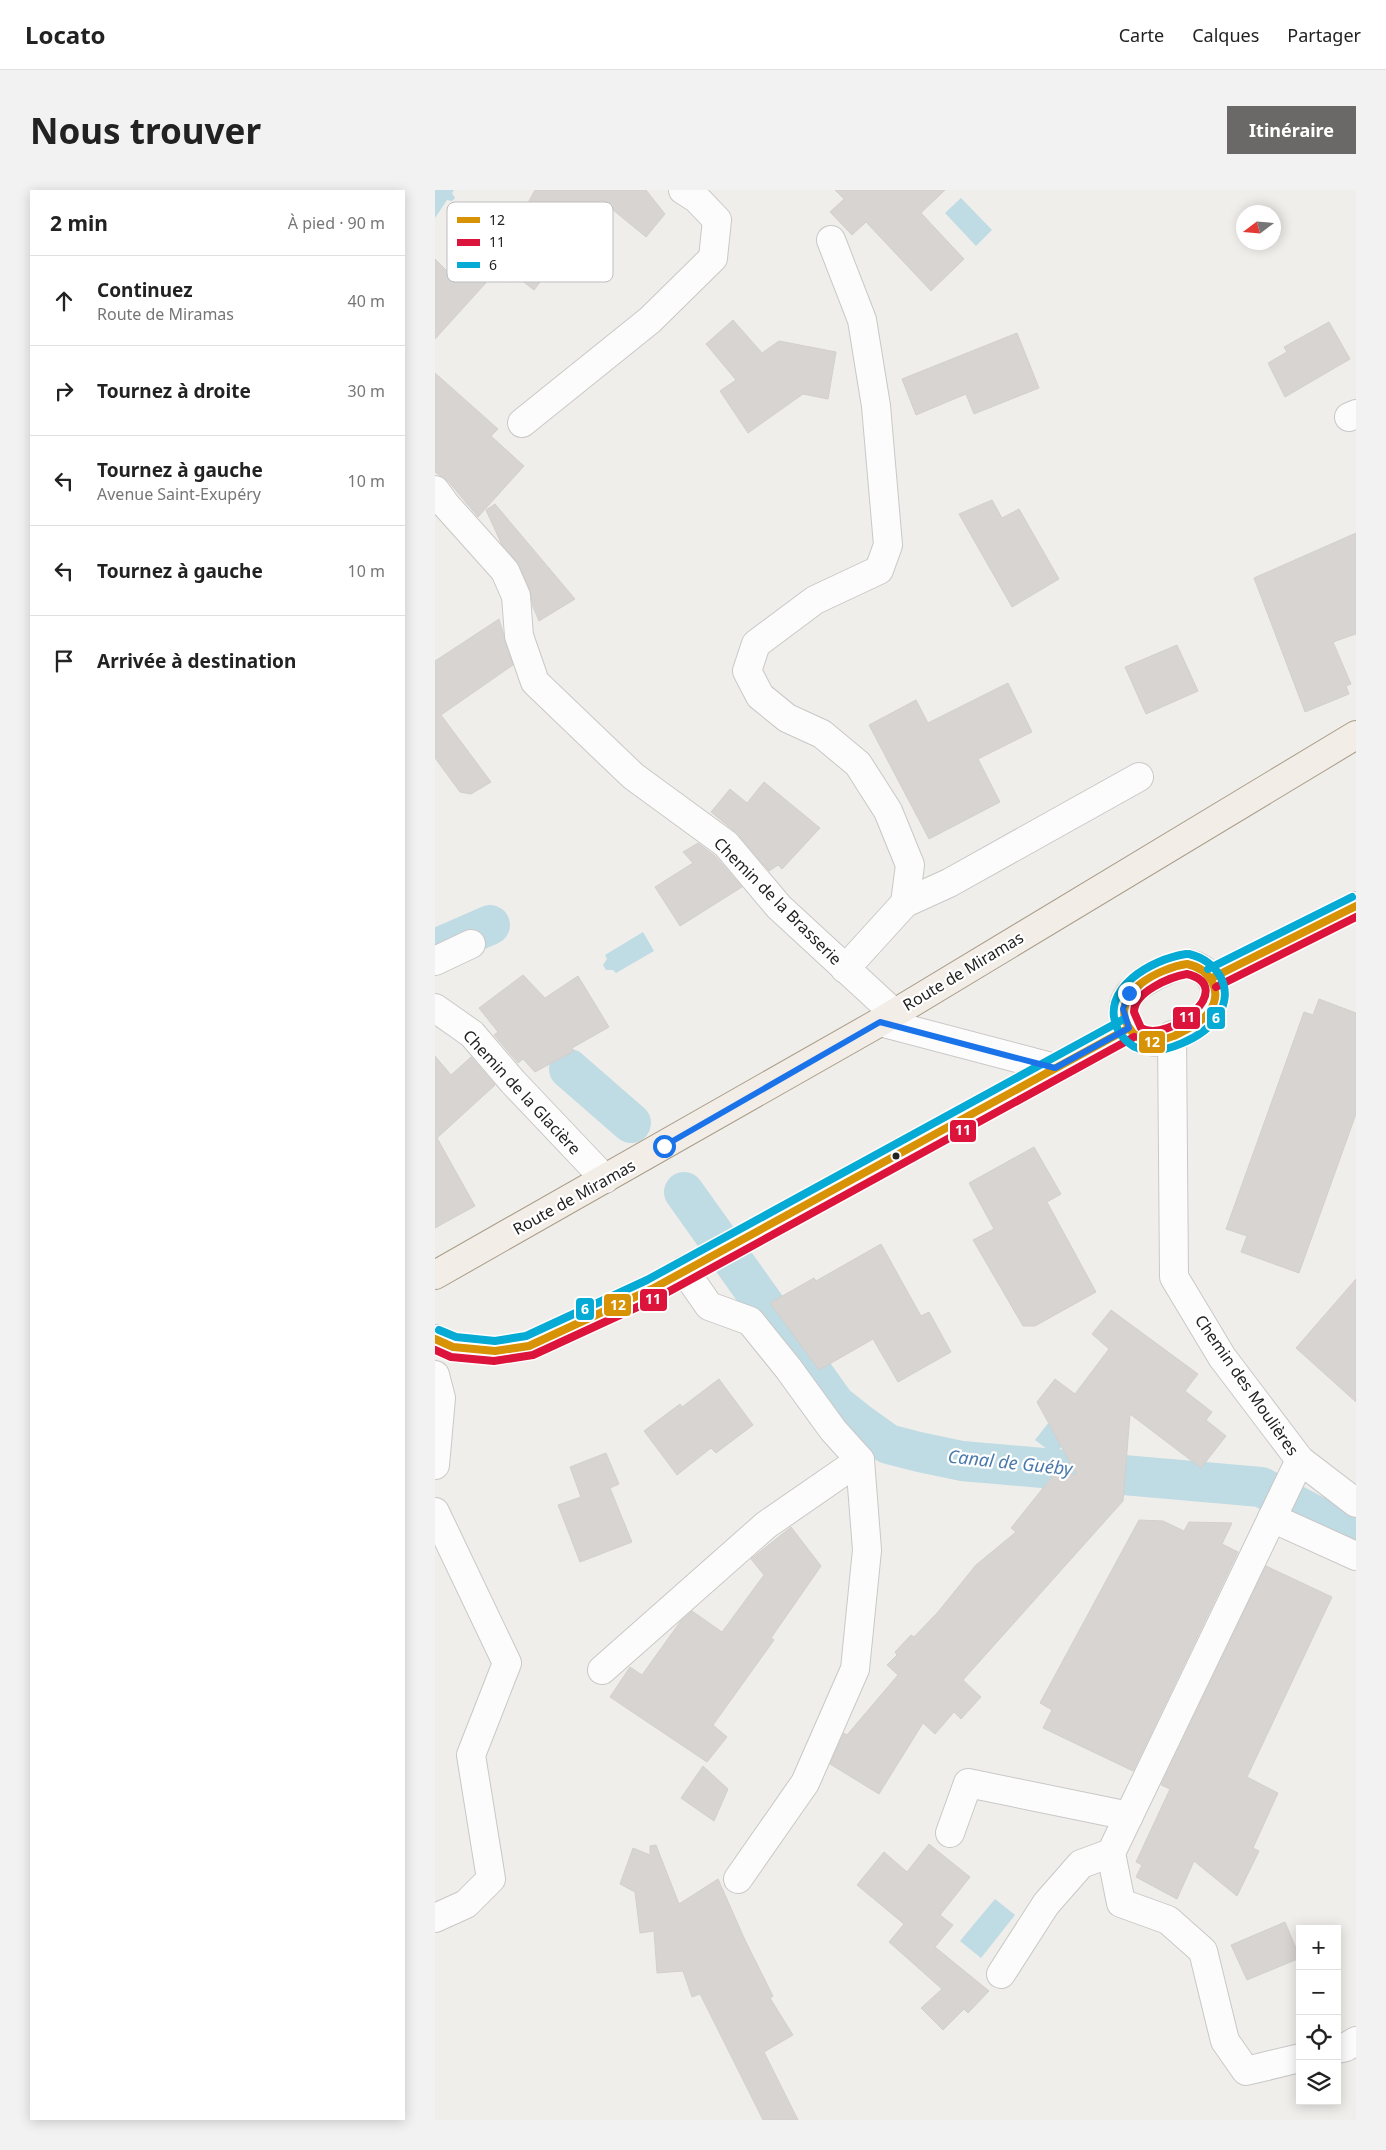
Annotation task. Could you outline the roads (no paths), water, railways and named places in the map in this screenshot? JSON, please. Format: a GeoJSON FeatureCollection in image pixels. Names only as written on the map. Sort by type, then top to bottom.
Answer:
{"type":"FeatureCollection","features":[{"type":"Feature","properties":{"kind":"main road","name":"Route de Miramas"},"geometry":{"type":"LineString","coordinates":[[437,1270],[605,1180],[887,1017],[1356,735]]}},
{"type":"Feature","properties":{"kind":"street"},"geometry":{"type":"LineString","coordinates":[[521,423],[650,320],[713,258],[717,220],[697,199],[683,190]]}},
{"type":"Feature","properties":{"kind":"street"},"geometry":{"type":"LineString","coordinates":[[831,240],[862,320],[876,406],[888,545],[879,570],[815,600],[757,644],[747,671],[760,696],[787,718],[822,734],[858,764],[888,811],[910,865],[905,903]]}},
{"type":"Feature","properties":{"kind":"street","name":"Chemin de la Brasserie"},"geometry":{"type":"LineString","coordinates":[[435,490],[445,505],[505,571],[515,596],[519,636],[535,682],[633,776],[726,844],[779,906],[845,969],[887,1017]]}},
{"type":"Feature","properties":{"kind":"street"},"geometry":{"type":"LineString","coordinates":[[845,969],[905,903],[949,883],[1139,776]]}},
{"type":"Feature","properties":{"kind":"street"},"geometry":{"type":"LineString","coordinates":[[1213,978],[1356,906]]}},
{"type":"Feature","properties":{"kind":"street"},"geometry":{"type":"LineString","coordinates":[[435,961],[471,944]]}},
{"type":"Feature","properties":{"kind":"street"},"geometry":{"type":"LineString","coordinates":[[1177,965],[1195,965],[1205,970],[1213,978],[1215,990],[1209,1012],[1201,1020],[1159,1041],[1151,1042],[1140,1039],[1129,1028],[1123,1009],[1125,1000],[1136,986],[1177,965]]}},
{"type":"Feature","properties":{"kind":"street","name":"Chemin de la Glacière"},"geometry":{"type":"LineString","coordinates":[[435,1008],[472,1034],[513,1082],[605,1180]]}},
{"type":"Feature","properties":{"kind":"street"},"geometry":{"type":"LineString","coordinates":[[887,1017],[1055,1068]]}},
{"type":"Feature","properties":{"kind":"street"},"geometry":{"type":"LineString","coordinates":[[435,1339],[453,1347],[495,1351],[529,1346],[652,1289],[1129,1028]]}},
{"type":"Feature","properties":{"kind":"street","name":"Chemin des Moulières"},"geometry":{"type":"LineString","coordinates":[[1172,1035],[1174,1278],[1222,1356],[1300,1460],[1356,1503]]}},
{"type":"Feature","properties":{"kind":"street"},"geometry":{"type":"LineString","coordinates":[[684,1270],[709,1306],[750,1322],[788,1368],[833,1430],[860,1460],[867,1550],[855,1669],[805,1784],[738,1879]]}},
{"type":"Feature","properties":{"kind":"street"},"geometry":{"type":"LineString","coordinates":[[435,1376],[441,1398],[435,1465]]}},
{"type":"Feature","properties":{"kind":"street"},"geometry":{"type":"LineString","coordinates":[[602,1670],[766,1525],[860,1460]]}},
{"type":"Feature","properties":{"kind":"street"},"geometry":{"type":"LineString","coordinates":[[1296,2059],[1246,2071],[1225,2041],[1203,1951],[1169,1920],[1121,1903],[1111,1852],[1300,1460]]}},
{"type":"Feature","properties":{"kind":"street"},"geometry":{"type":"LineString","coordinates":[[435,1512],[507,1663],[471,1754],[491,1879],[466,1904],[435,1918]]}},
{"type":"Feature","properties":{"kind":"street"},"geometry":{"type":"LineString","coordinates":[[1272,1518],[1356,1556]]}},
{"type":"Feature","properties":{"kind":"street"},"geometry":{"type":"LineString","coordinates":[[950,1834],[968,1783],[1129,1816]]}},
{"type":"Feature","properties":{"kind":"street"},"geometry":{"type":"LineString","coordinates":[[1001,1974],[1046,1904],[1081,1864],[1111,1852]]}},
{"type":"Feature","properties":{"kind":"street"},"geometry":{"type":"LineString","coordinates":[[1341,2048],[1356,2041]]}},
{"type":"Feature","properties":{"kind":"water"},"geometry":{"type":"Polygon","coordinates":[[[435,190],[454,190],[452,193],[455,198],[452,201],[447,200],[435,218],[435,190]]]}},
{"type":"Feature","properties":{"kind":"water"},"geometry":{"type":"Polygon","coordinates":[[[961,198],[992,230],[976,246],[945,213],[961,198]]]}},
{"type":"Feature","properties":{"kind":"water"},"geometry":{"type":"Polygon","coordinates":[[[643,932],[654,951],[616,973],[613,970],[606,970],[603,965],[607,959],[605,955],[643,932]]]}},
{"type":"Feature","properties":{"kind":"water"},"geometry":{"type":"Polygon","coordinates":[[[1060,1408],[1080,1423],[1055,1455],[1035,1440],[1060,1408]]]}},
{"type":"Feature","properties":{"kind":"water"},"geometry":{"type":"Polygon","coordinates":[[[995,1899],[1015,1915],[981,1958],[960,1941],[995,1899]]]}},
{"type":"Feature","properties":{"kind":"waterway","name":"Canal de Guéby"},"geometry":{"type":"LineString","coordinates":[[435,949],[490,925]]}},
{"type":"Feature","properties":{"kind":"waterway","name":"Canal de Guéby"},"geometry":{"type":"LineString","coordinates":[[569,1069],[631,1123]]}},
{"type":"Feature","properties":{"kind":"waterway","name":"Canal de Guéby"},"geometry":{"type":"LineString","coordinates":[[684,1192],[835,1404],[888,1444],[962,1461],[1261,1487],[1356,1537]]}}]}
